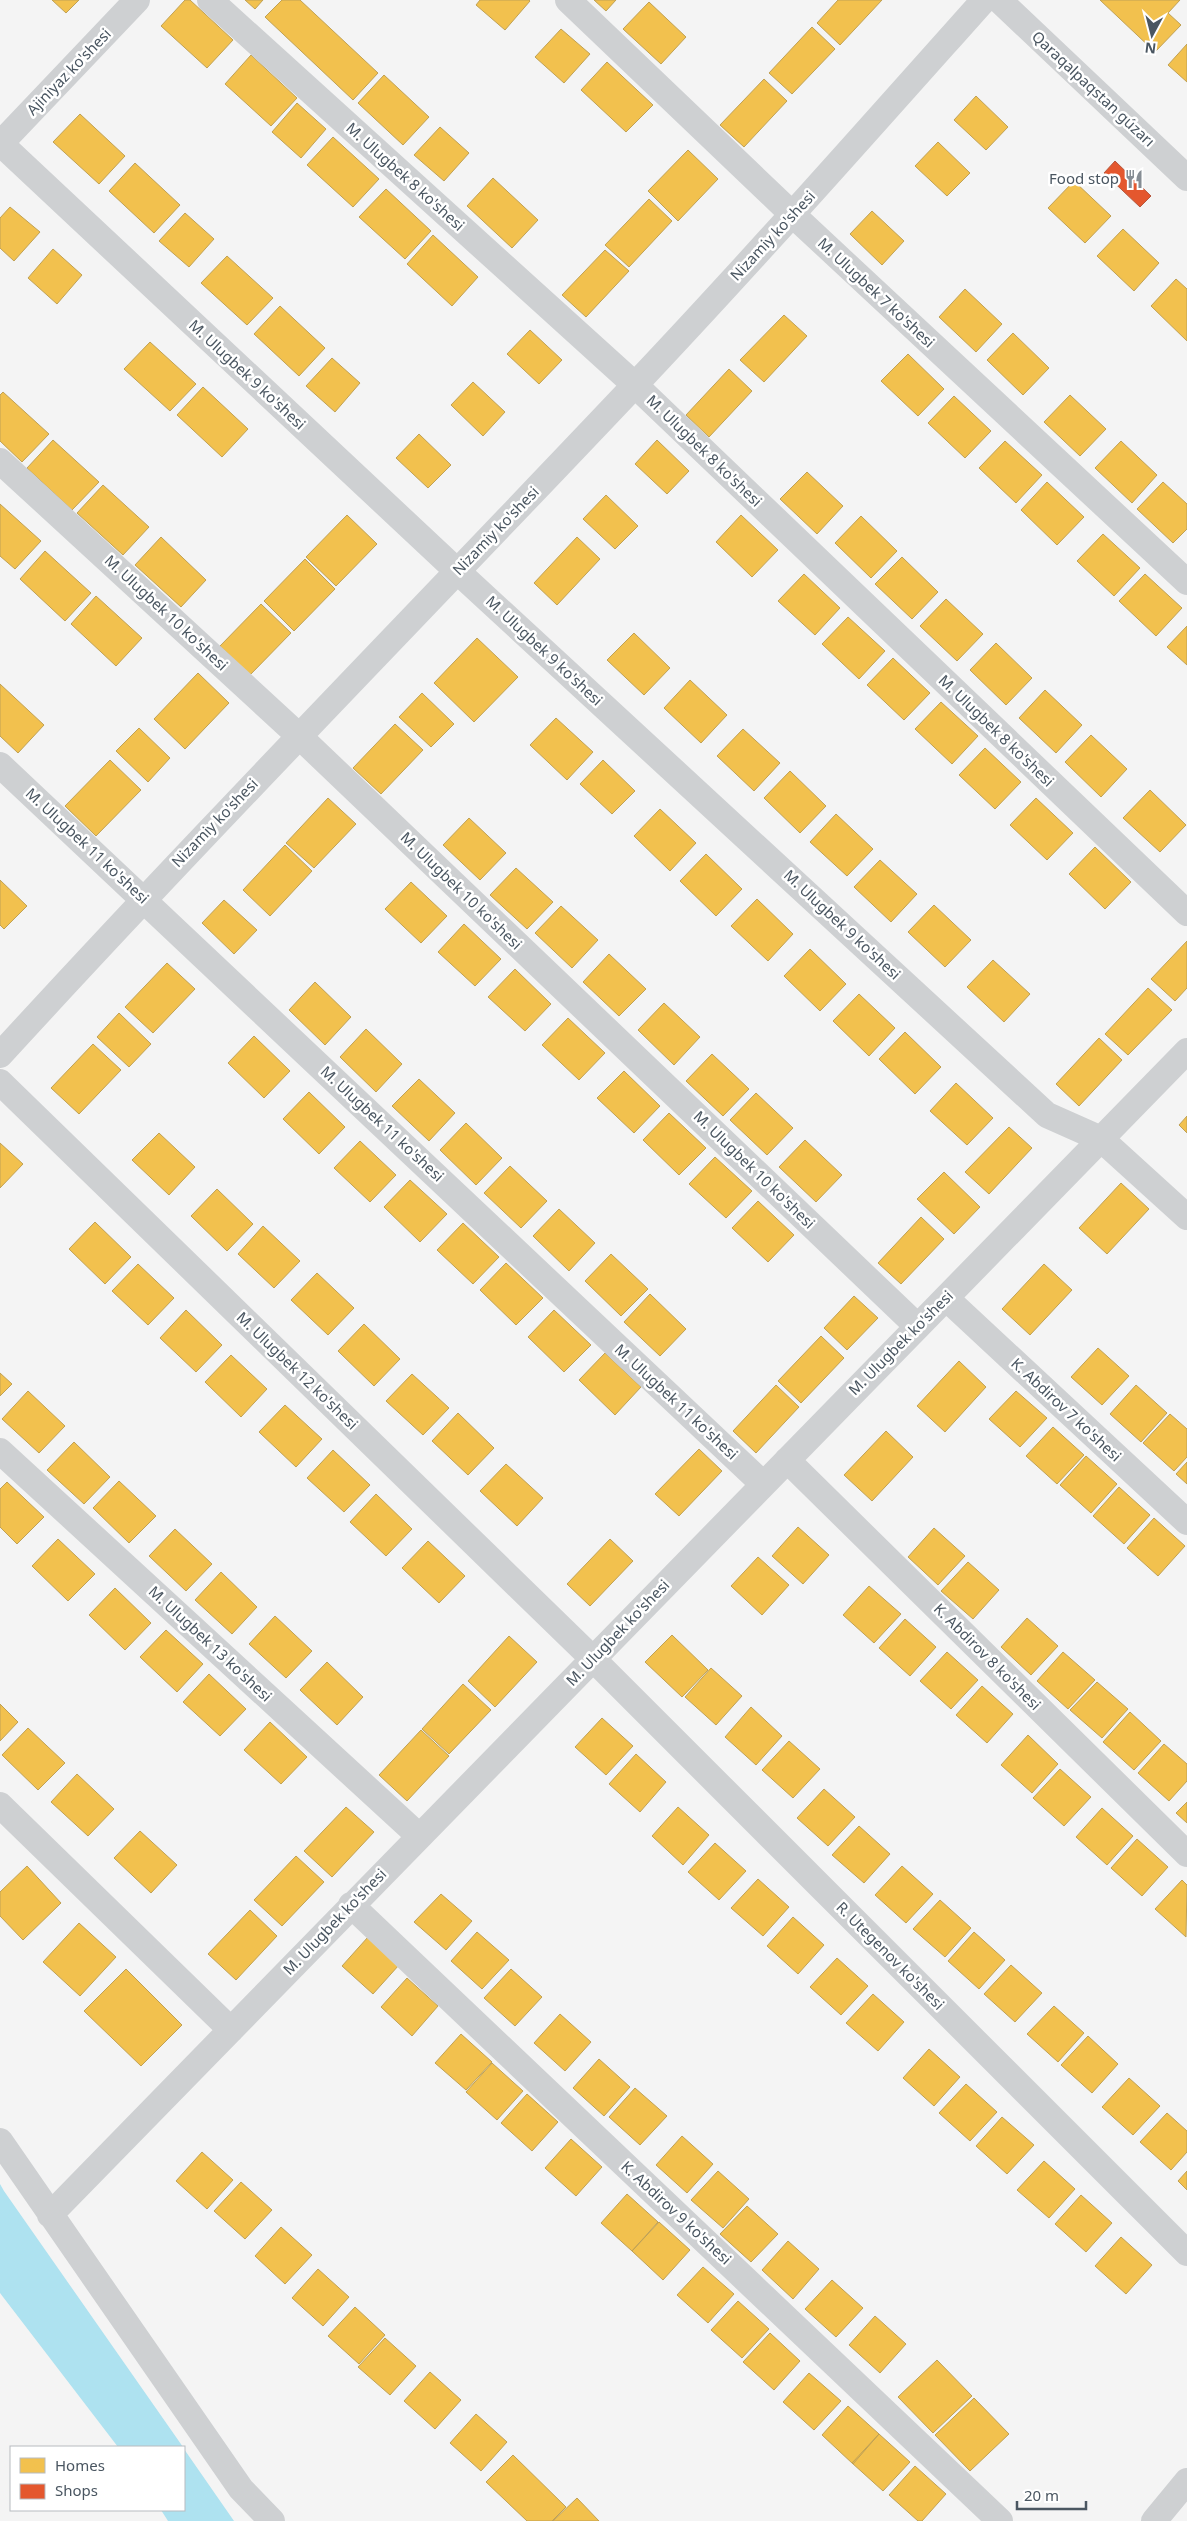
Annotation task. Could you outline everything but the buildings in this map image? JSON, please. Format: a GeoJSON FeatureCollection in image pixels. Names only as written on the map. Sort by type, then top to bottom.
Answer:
{"type":"FeatureCollection","features":[{"type":"Feature","properties":{"kind":"street","name":"Ajiniyaz ko'shesi"},"geometry":{"type":"LineString","coordinates":[[0,143],[137,0]]}},
{"type":"Feature","properties":{"kind":"street","name":"M. Ulugbek 8 ko'shesi"},"geometry":{"type":"LineString","coordinates":[[210,0],[635,385],[1187,913]]}},
{"type":"Feature","properties":{"kind":"street","name":"M. Ulugbek 7 ko'shesi"},"geometry":{"type":"LineString","coordinates":[[568,0],[793,215],[1187,582]]}},
{"type":"Feature","properties":{"kind":"street","name":"Nizamiy ko'shesi"},"geometry":{"type":"LineString","coordinates":[[0,1055],[143,898],[635,385],[793,215],[984,0]]}},
{"type":"Feature","properties":{"kind":"street","name":"Qaraqalpaqstan gúzarı"},"geometry":{"type":"LineString","coordinates":[[999,0],[1187,178]]}},
{"type":"Feature","properties":{"kind":"street","name":"M. Ulugbek 9 ko'shesi"},"geometry":{"type":"LineString","coordinates":[[0,143],[457,571],[1047,1114],[1101,1139],[1187,1217]]}},
{"type":"Feature","properties":{"kind":"street","name":"M. Ulugbek 10 ko'shesi"},"geometry":{"type":"LineString","coordinates":[[0,461],[299,736],[916,1326]]}},
{"type":"Feature","properties":{"kind":"street","name":"M. Ulugbek 11 ko'shesi"},"geometry":{"type":"LineString","coordinates":[[0,764],[763,1484]]}},
{"type":"Feature","properties":{"kind":"street","name":"M. Ulugbek ko'shesi"},"geometry":{"type":"LineString","coordinates":[[50,2215],[916,1326],[946,1298],[1187,1051]]}},
{"type":"Feature","properties":{"kind":"street","name":"M. Ulugbek 12 ko'shesi"},"geometry":{"type":"LineString","coordinates":[[0,1082],[593,1659]]}},
{"type":"Feature","properties":{"kind":"street","name":"K. Abdirov 7 ko'shesi"},"geometry":{"type":"LineString","coordinates":[[946,1298],[1187,1522]]}},
{"type":"Feature","properties":{"kind":"street","name":"M. Ulugbek 13 ko'shesi"},"geometry":{"type":"LineString","coordinates":[[0,1451],[419,1836]]}},
{"type":"Feature","properties":{"kind":"street","name":"K. Abdirov 8 ko'shesi"},"geometry":{"type":"LineString","coordinates":[[787,1460],[1187,1854]]}},
{"type":"Feature","properties":{"kind":"street","name":"R. Utegenov ko'shesi"},"geometry":{"type":"LineString","coordinates":[[593,1659],[1187,2253]]}},
{"type":"Feature","properties":{"kind":"street"},"geometry":{"type":"LineString","coordinates":[[0,1805],[230,2030]]}},
{"type":"Feature","properties":{"kind":"street","name":"K. Abdirov 9 ko'shesi"},"geometry":{"type":"LineString","coordinates":[[351,1905],[1000,2521]]}},
{"type":"Feature","properties":{"kind":"street"},"geometry":{"type":"LineString","coordinates":[[0,2141],[241,2489],[272,2521]]}},
{"type":"Feature","properties":{"kind":"street"},"geometry":{"type":"LineString","coordinates":[[1154,2521],[1187,2481]]}},
{"type":"Feature","properties":{"kind":"water"},"geometry":{"type":"Polygon","coordinates":[[[0,2184],[182,2446],[117,2446],[0,2293],[0,2184]]]}},
{"type":"Feature","properties":{"kind":"water"},"geometry":{"type":"Polygon","coordinates":[[[185,2450],[234,2521],[168,2521],[162,2511],[185,2511],[185,2450]]]}},
{"type":"Feature","properties":{"kind":"place","name":"Food stop"},"geometry":{"type":"Point","coordinates":[1134,179]}}]}
